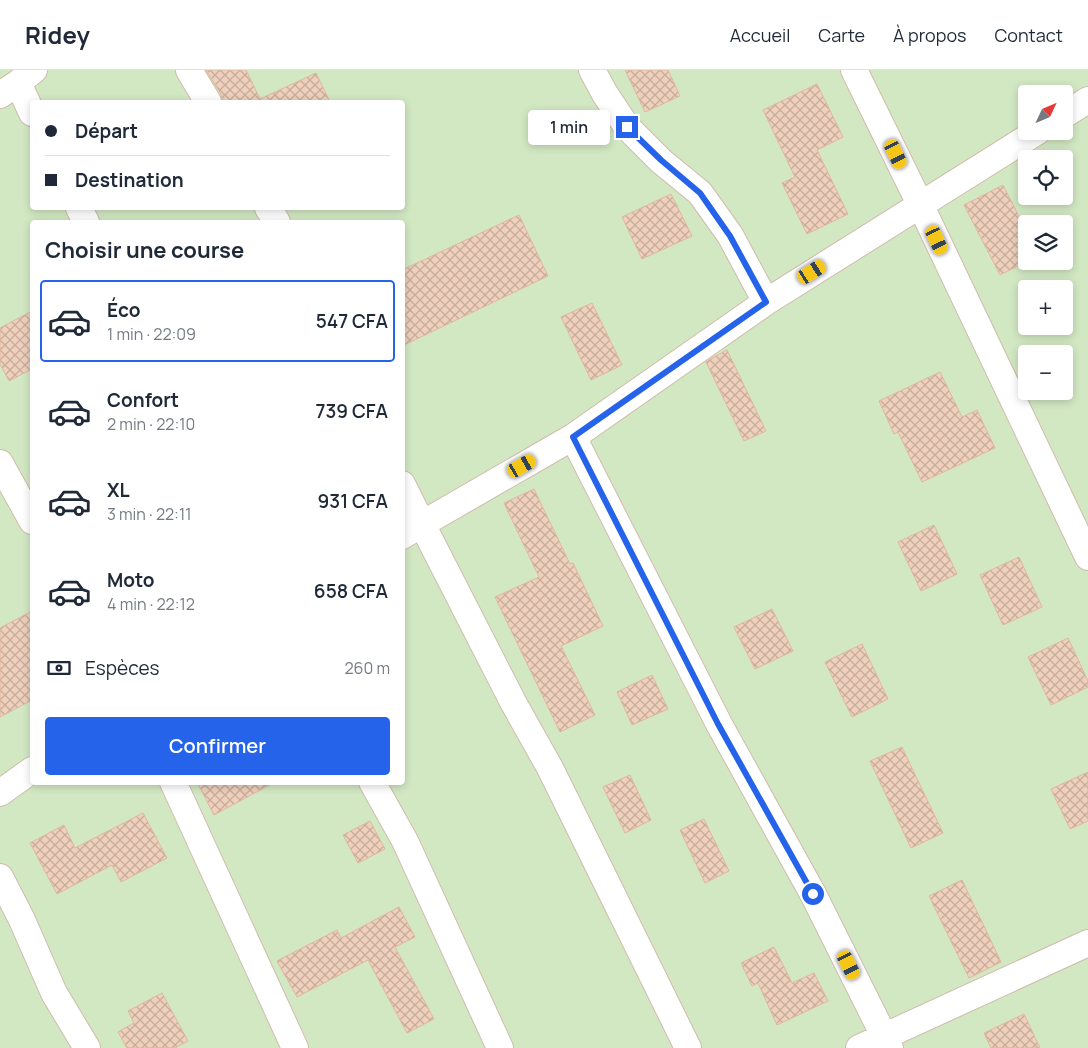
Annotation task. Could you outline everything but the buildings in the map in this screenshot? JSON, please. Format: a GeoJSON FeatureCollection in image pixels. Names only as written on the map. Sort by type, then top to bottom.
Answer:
{"type":"FeatureCollection","features":[{"type":"Feature","properties":{"kind":"street"},"geometry":{"type":"LineString","coordinates":[[189,70],[207,100]]}},
{"type":"Feature","properties":{"kind":"street"},"geometry":{"type":"LineString","coordinates":[[592,70],[627,127],[661,160],[700,193],[730,236],[766,302]]}},
{"type":"Feature","properties":{"kind":"street"},"geometry":{"type":"LineString","coordinates":[[854,70],[1088,557]]}},
{"type":"Feature","properties":{"kind":"street"},"geometry":{"type":"LineString","coordinates":[[17,83],[30,109]]}},
{"type":"Feature","properties":{"kind":"street"},"geometry":{"type":"LineString","coordinates":[[1073,109],[1088,100]]}},
{"type":"Feature","properties":{"kind":"street"},"geometry":{"type":"LineString","coordinates":[[412,530],[573,437],[766,302],[1023,140]]}},
{"type":"Feature","properties":{"kind":"street"},"geometry":{"type":"LineString","coordinates":[[573,437],[718,724],[813,894],[887,1042]]}},
{"type":"Feature","properties":{"kind":"street"},"geometry":{"type":"LineString","coordinates":[[0,463],[30,517]]}},
{"type":"Feature","properties":{"kind":"street"},"geometry":{"type":"LineString","coordinates":[[405,498],[412,530],[550,768],[688,1048]]}},
{"type":"Feature","properties":{"kind":"street"},"geometry":{"type":"LineString","coordinates":[[0,793],[30,771]]}},
{"type":"Feature","properties":{"kind":"street"},"geometry":{"type":"LineString","coordinates":[[174,785],[295,1048]]}},
{"type":"Feature","properties":{"kind":"street"},"geometry":{"type":"LineString","coordinates":[[374,785],[405,841],[500,1048]]}},
{"type":"Feature","properties":{"kind":"street"},"geometry":{"type":"LineString","coordinates":[[0,877],[22,920],[54,993],[87,1048]]}},
{"type":"Feature","properties":{"kind":"street"},"geometry":{"type":"LineString","coordinates":[[859,1048],[887,1042],[1088,943]]}},
{"type":"Feature","properties":{"kind":"green space"},"geometry":{"type":"Polygon","coordinates":[[[0,70],[1088,70],[1088,1048],[0,1048],[0,70]]]}},
{"type":"Feature","properties":{"kind":"route"},"geometry":{"type":"LineString","coordinates":[[627,127],[661,160],[700,193],[730,236],[766,302],[573,437],[718,724],[813,894]]}}]}
